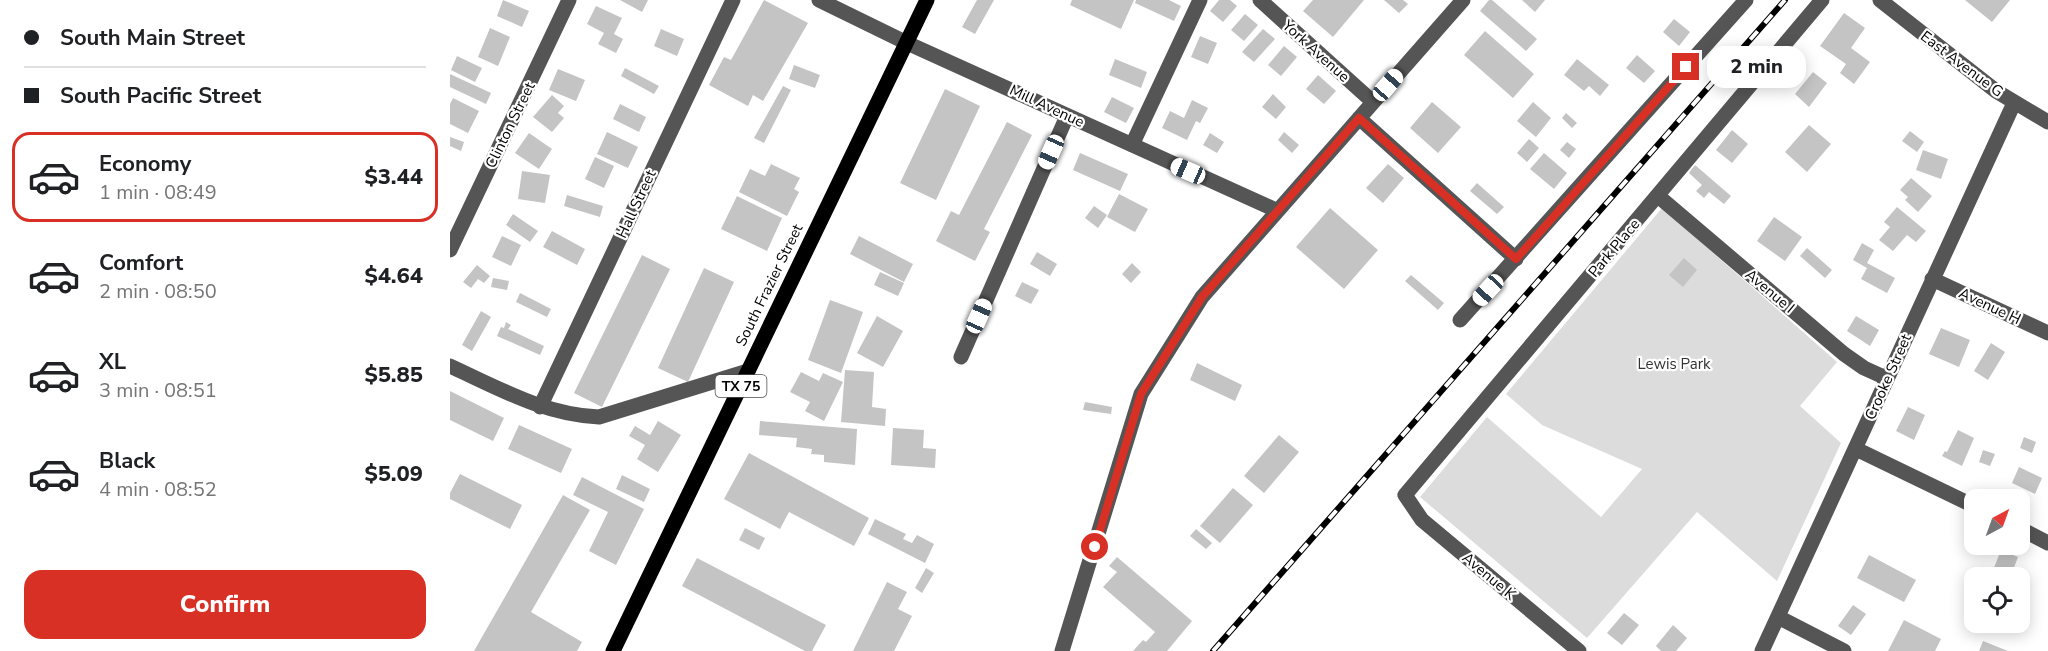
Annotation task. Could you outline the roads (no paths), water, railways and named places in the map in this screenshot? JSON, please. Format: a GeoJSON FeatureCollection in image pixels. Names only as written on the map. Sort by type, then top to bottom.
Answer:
{"type":"FeatureCollection","features":[{"type":"Feature","properties":{"kind":"main road","name":"South Frazier Street"},"geometry":{"type":"LineString","coordinates":[[613,651],[927,0]]}},
{"type":"Feature","properties":{"kind":"street","name":"Clinton Street"},"geometry":{"type":"LineString","coordinates":[[450,250],[570,0]]}},
{"type":"Feature","properties":{"kind":"street","name":"Hall Street"},"geometry":{"type":"LineString","coordinates":[[540,407],[733,0]]}},
{"type":"Feature","properties":{"kind":"street","name":"Mill Avenue"},"geometry":{"type":"LineString","coordinates":[[819,0],[907,43],[1276,210]]}},
{"type":"Feature","properties":{"kind":"street"},"geometry":{"type":"LineString","coordinates":[[1132,145],[1200,0]]}},
{"type":"Feature","properties":{"kind":"street","name":"York Avenue"},"geometry":{"type":"LineString","coordinates":[[1260,0],[1373,102]]}},
{"type":"Feature","properties":{"kind":"street"},"geometry":{"type":"LineString","coordinates":[[1062,651],[1138,399],[1202,297],[1276,210],[1463,0]]}},
{"type":"Feature","properties":{"kind":"street"},"geometry":{"type":"LineString","coordinates":[[1460,320],[1746,0]]}},
{"type":"Feature","properties":{"kind":"street","name":"Park Place"},"geometry":{"type":"LineString","coordinates":[[1405,495],[1822,0]]}},
{"type":"Feature","properties":{"kind":"street","name":"East Avenue G"},"geometry":{"type":"LineString","coordinates":[[1880,0],[1996,91],[2048,122]]}},
{"type":"Feature","properties":{"kind":"street","name":"Crooke Street"},"geometry":{"type":"LineString","coordinates":[[1762,651],[2014,103]]}},
{"type":"Feature","properties":{"kind":"street"},"geometry":{"type":"LineString","coordinates":[[961,357],[1067,116]]}},
{"type":"Feature","properties":{"kind":"street"},"geometry":{"type":"LineString","coordinates":[[1359,118],[1516,259]]}},
{"type":"Feature","properties":{"kind":"street","name":"Avenue I"},"geometry":{"type":"LineString","coordinates":[[1658,196],[1844,354],[1864,368],[1886,378]]}},
{"type":"Feature","properties":{"kind":"street","name":"Avenue H"},"geometry":{"type":"LineString","coordinates":[[1932,279],[2048,333]]}},
{"type":"Feature","properties":{"kind":"street"},"geometry":{"type":"LineString","coordinates":[[450,366],[540,407],[581,416],[599,417],[748,371]]}},
{"type":"Feature","properties":{"kind":"street"},"geometry":{"type":"LineString","coordinates":[[1856,449],[1964,501]]}},
{"type":"Feature","properties":{"kind":"street","name":"Avenue K"},"geometry":{"type":"LineString","coordinates":[[1405,495],[1422,520],[1579,651]]}},
{"type":"Feature","properties":{"kind":"street"},"geometry":{"type":"LineString","coordinates":[[2030,534],[2048,543]]}},
{"type":"Feature","properties":{"kind":"street"},"geometry":{"type":"LineString","coordinates":[[1778,617],[1844,651]]}},
{"type":"Feature","properties":{"kind":"railway"},"geometry":{"type":"LineString","coordinates":[[1213,651],[1785,0]]}},
{"type":"Feature","properties":{"kind":"park label","name":"Lewis Park"},"geometry":{"type":"Point","coordinates":[1674,364]}}]}
